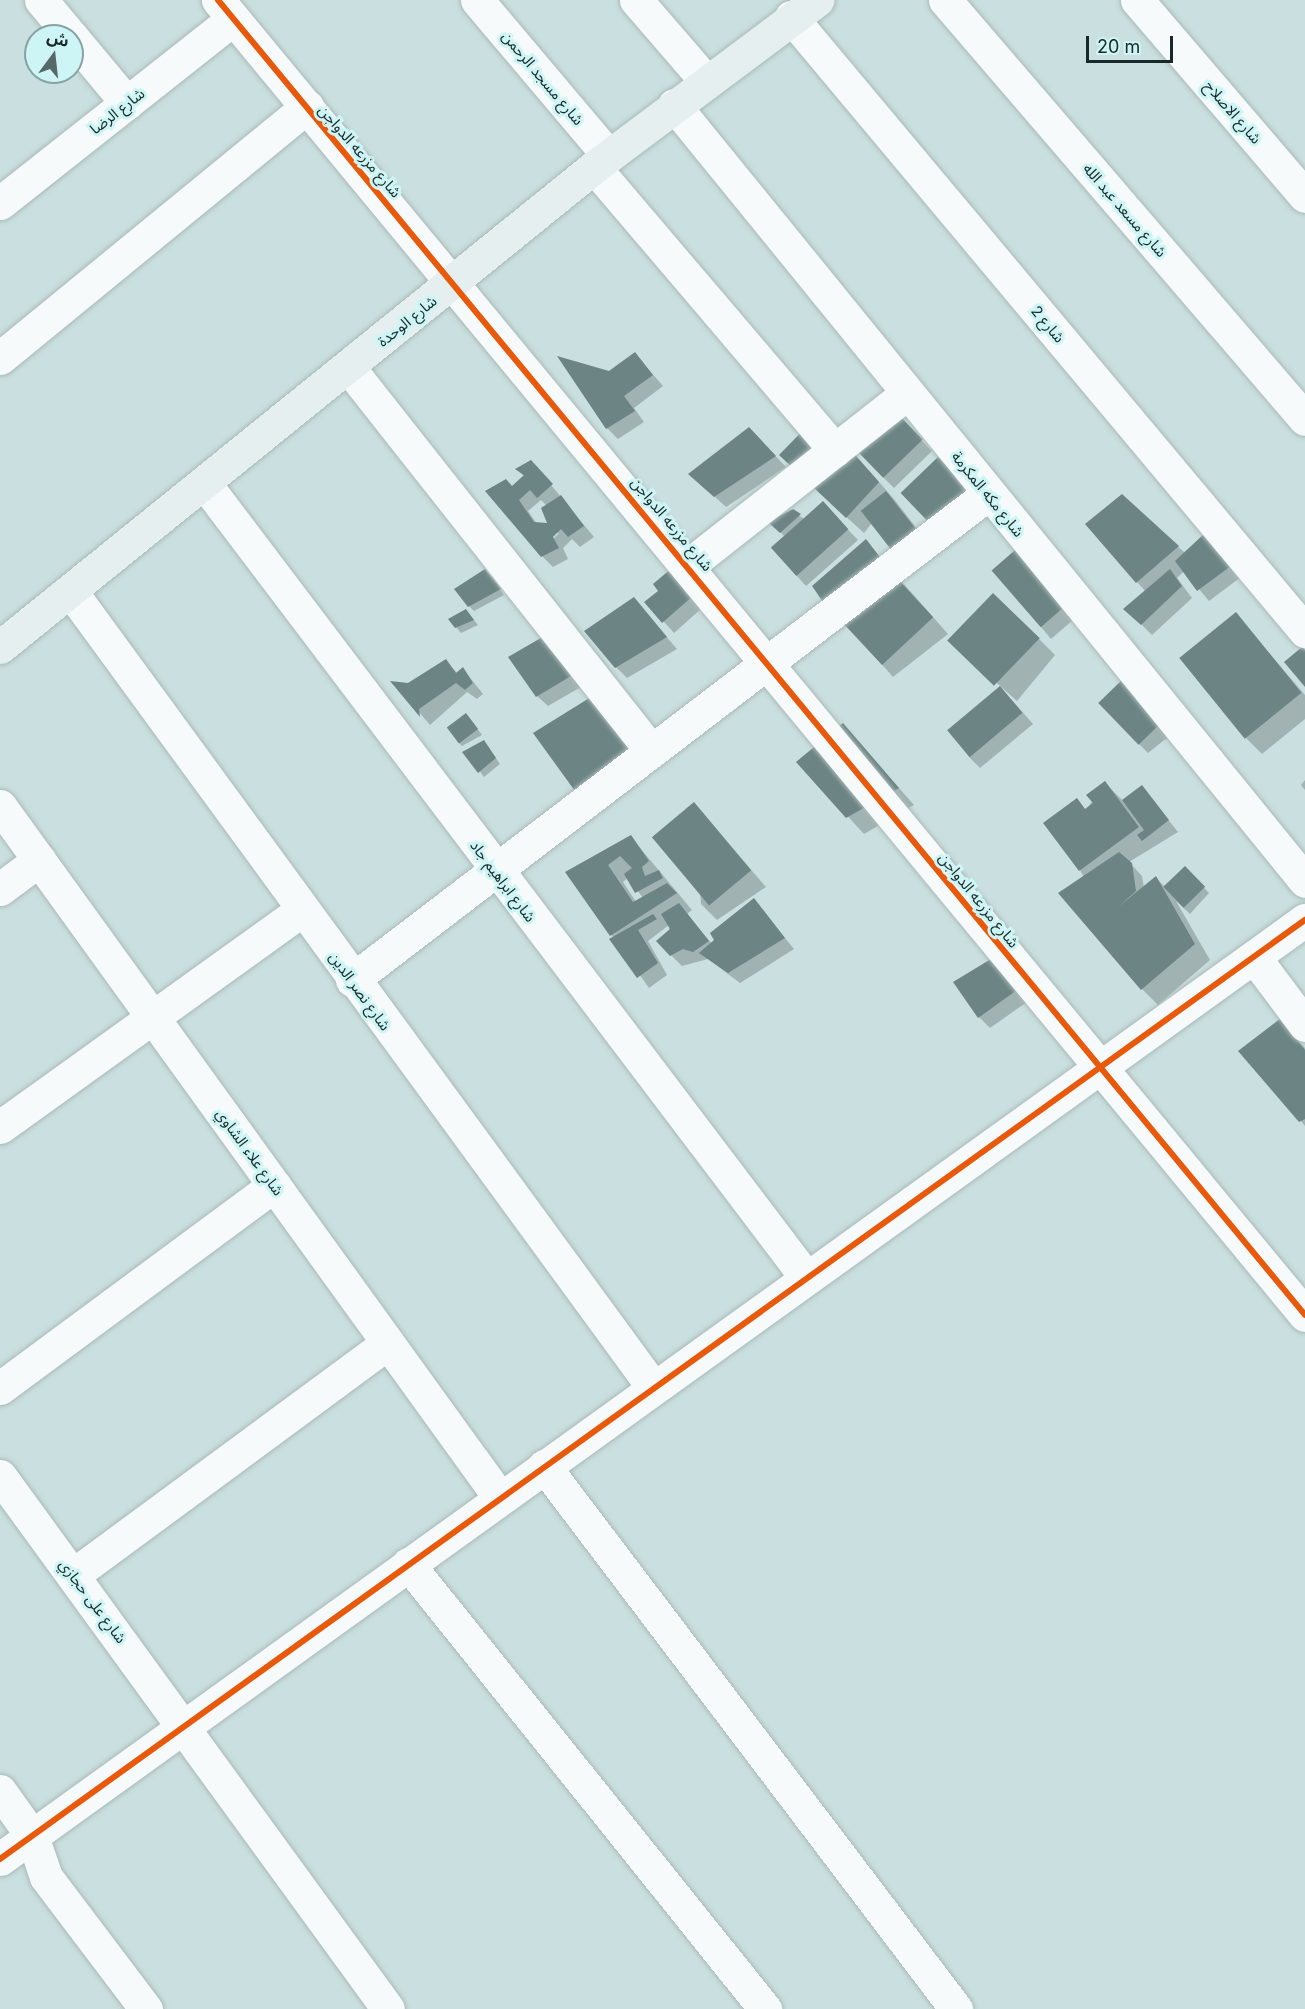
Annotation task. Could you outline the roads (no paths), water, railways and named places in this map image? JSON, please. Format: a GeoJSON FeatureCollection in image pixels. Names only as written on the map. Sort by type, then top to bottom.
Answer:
{"type":"FeatureCollection","features":[{"type":"Feature","properties":{"kind":"street"},"geometry":{"type":"LineString","coordinates":[[41,0],[62,24]]}},
{"type":"Feature","properties":{"kind":"street","name":"شارع مسجد الرحمن"},"geometry":{"type":"LineString","coordinates":[[477,0],[602,161],[835,450]]}},
{"type":"Feature","properties":{"kind":"street"},"geometry":{"type":"LineString","coordinates":[[636,0],[705,81]]}},
{"type":"Feature","properties":{"kind":"street","name":"شارع مسعد عبد الله"},"geometry":{"type":"LineString","coordinates":[[945,0],[1305,419]]}},
{"type":"Feature","properties":{"kind":"street","name":"شارع الاصلاح"},"geometry":{"type":"LineString","coordinates":[[1137,0],[1305,196]]}},
{"type":"Feature","properties":{"kind":"street","name":"شارع الرضا"},"geometry":{"type":"LineString","coordinates":[[2,198],[127,103],[226,9]]}},
{"type":"Feature","properties":{"kind":"street","name":"شارع مزرعه الدواجن"},"geometry":{"type":"LineString","coordinates":[[226,9],[456,281],[690,564],[1305,1315]]}},
{"type":"Feature","properties":{"kind":"street","name":"شارع الوحدة"},"geometry":{"type":"LineString","coordinates":[[0,647],[72,593],[602,161],[705,81],[804,9]]}},
{"type":"Feature","properties":{"kind":"street","name":"شارع 2"},"geometry":{"type":"LineString","coordinates":[[804,9],[1305,631]]}},
{"type":"Feature","properties":{"kind":"street"},"geometry":{"type":"LineString","coordinates":[[84,51],[127,103]]}},
{"type":"Feature","properties":{"kind":"street","name":"شارع مكه المكرمة"},"geometry":{"type":"LineString","coordinates":[[674,105],[1305,881]]}},
{"type":"Feature","properties":{"kind":"street"},"geometry":{"type":"LineString","coordinates":[[0,358],[307,107]]}},
{"type":"Feature","properties":{"kind":"street"},"geometry":{"type":"LineString","coordinates":[[349,368],[651,751]]}},
{"type":"Feature","properties":{"kind":"street"},"geometry":{"type":"LineString","coordinates":[[690,564],[907,393]]}},
{"type":"Feature","properties":{"kind":"street","name":"شارع ابراهيم جاد"},"geometry":{"type":"LineString","coordinates":[[205,484],[495,871],[805,1276]]}},
{"type":"Feature","properties":{"kind":"street"},"geometry":{"type":"LineString","coordinates":[[352,980],[988,494]]}},
{"type":"Feature","properties":{"kind":"street","name":"شارع نصر الدين"},"geometry":{"type":"LineString","coordinates":[[72,593],[352,980],[652,1387]]}},
{"type":"Feature","properties":{"kind":"street","name":"شارع علاء الشاوي"},"geometry":{"type":"LineString","coordinates":[[0,806],[500,1498]]}},
{"type":"Feature","properties":{"kind":"street"},"geometry":{"type":"LineString","coordinates":[[0,889],[39,860]]}},
{"type":"Feature","properties":{"kind":"street"},"geometry":{"type":"LineString","coordinates":[[0,1127],[302,910]]}},
{"type":"Feature","properties":{"kind":"street"},"geometry":{"type":"LineString","coordinates":[[0,1859],[805,1276],[1305,921]]}},
{"type":"Feature","properties":{"kind":"street"},"geometry":{"type":"LineString","coordinates":[[1254,957],[1305,1025]]}},
{"type":"Feature","properties":{"kind":"street"},"geometry":{"type":"LineString","coordinates":[[0,1388],[273,1185]]}},
{"type":"Feature","properties":{"kind":"street"},"geometry":{"type":"LineString","coordinates":[[73,1575],[388,1343]]}},
{"type":"Feature","properties":{"kind":"street"},"geometry":{"type":"LineString","coordinates":[[544,1466],[957,2009]]}},
{"type":"Feature","properties":{"kind":"street","name":"شارع على حجازي"},"geometry":{"type":"LineString","coordinates":[[0,1476],[186,1725],[388,2009]]}},
{"type":"Feature","properties":{"kind":"street"},"geometry":{"type":"LineString","coordinates":[[408,1564],[765,2009]]}},
{"type":"Feature","properties":{"kind":"street"},"geometry":{"type":"LineString","coordinates":[[0,1791],[32,1836],[46,1877],[146,2009]]}}]}
